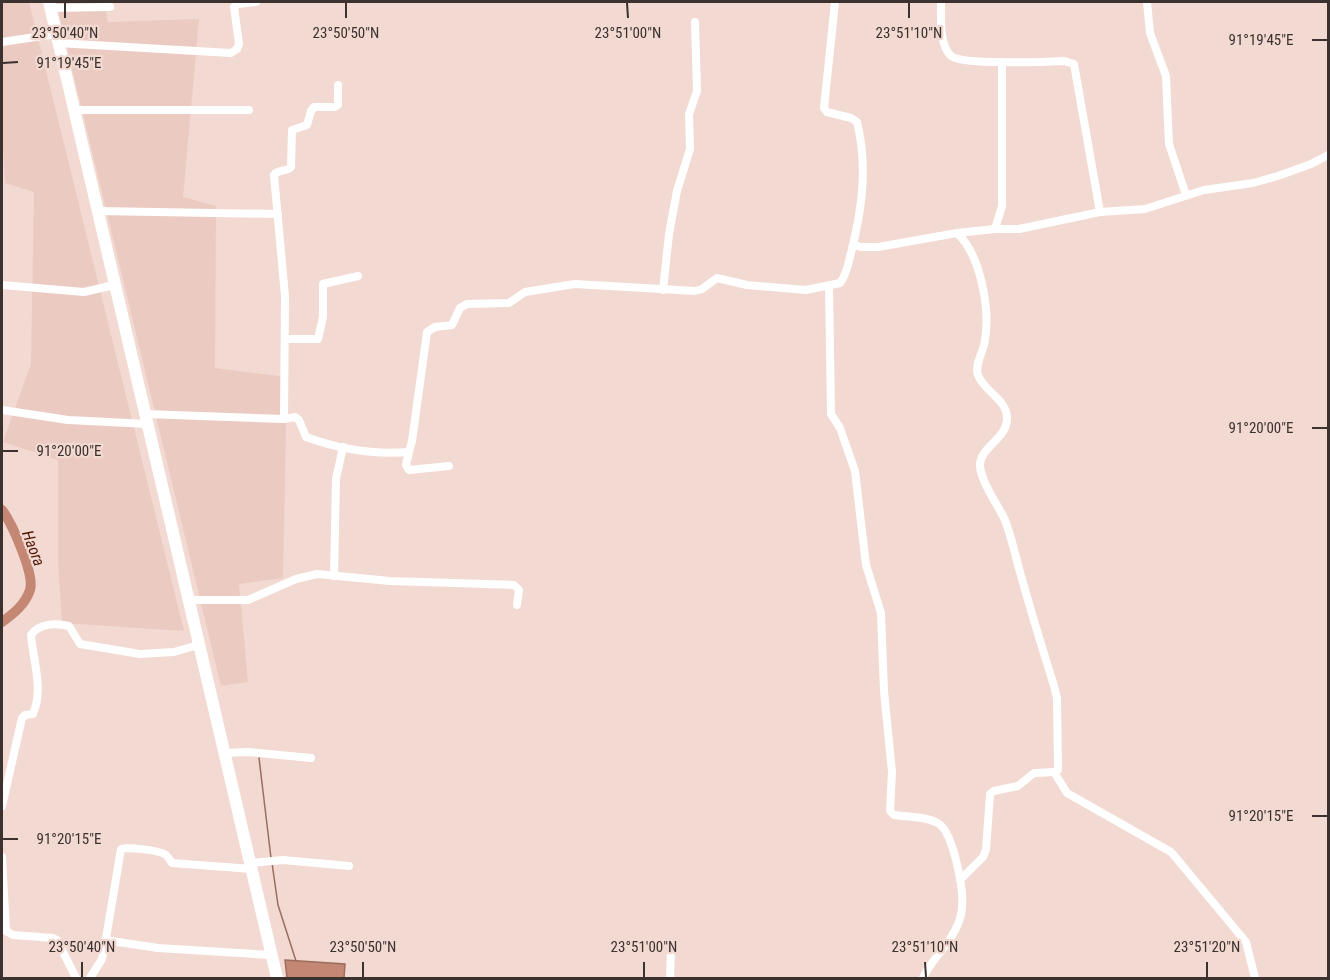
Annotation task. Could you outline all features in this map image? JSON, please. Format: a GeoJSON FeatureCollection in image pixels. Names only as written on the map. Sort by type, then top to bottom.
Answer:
{"type":"FeatureCollection","features":[{"type":"Feature","properties":{"kind":"main road"},"geometry":{"type":"LineString","coordinates":[[49,5],[223,753],[278,978]]}},
{"type":"Feature","properties":{"kind":"street"},"geometry":{"type":"LineString","coordinates":[[2,42],[57,39],[231,53],[237,49],[238,44],[234,7],[238,4],[256,2]]}},
{"type":"Feature","properties":{"kind":"street"},"geometry":{"type":"LineString","coordinates":[[449,466],[409,470],[406,465],[412,441],[427,332],[435,327],[452,325],[463,305],[474,302],[509,303],[525,292],[575,284],[698,291],[717,278],[747,285],[806,290],[840,283],[846,274],[854,244],[863,192],[858,125],[851,118],[827,112],[824,108],[835,2]]}},
{"type":"Feature","properties":{"kind":"street"},"geometry":{"type":"LineString","coordinates":[[941,2],[944,41],[952,58],[959,61],[1064,61],[1074,64],[1100,212]]}},
{"type":"Feature","properties":{"kind":"street"},"geometry":{"type":"LineString","coordinates":[[1147,2],[1150,33],[1166,76],[1169,144],[1186,195]]}},
{"type":"Feature","properties":{"kind":"street"},"geometry":{"type":"LineString","coordinates":[[49,5],[110,7]]}},
{"type":"Feature","properties":{"kind":"street"},"geometry":{"type":"LineString","coordinates":[[663,290],[669,234],[677,191],[690,149],[689,114],[697,85],[695,22]]}},
{"type":"Feature","properties":{"kind":"street"},"geometry":{"type":"LineString","coordinates":[[995,229],[1002,206],[1002,62]]}},
{"type":"Feature","properties":{"kind":"street"},"geometry":{"type":"LineString","coordinates":[[284,419],[285,296],[274,175],[276,172],[288,170],[291,167],[292,130],[307,125],[314,107],[336,107],[338,85]]}},
{"type":"Feature","properties":{"kind":"street"},"geometry":{"type":"LineString","coordinates":[[74,110],[249,110]]}},
{"type":"Feature","properties":{"kind":"street"},"geometry":{"type":"LineString","coordinates":[[854,244],[860,247],[879,247],[957,233],[1019,229],[1100,212],[1145,209],[1186,195],[1265,180],[1311,164],[1329,155]]}},
{"type":"Feature","properties":{"kind":"street"},"geometry":{"type":"LineString","coordinates":[[97,211],[278,214]]}},
{"type":"Feature","properties":{"kind":"street"},"geometry":{"type":"LineString","coordinates":[[957,233],[964,239],[971,253],[979,271],[983,290],[985,341],[977,374],[1001,402],[1007,420],[1004,430],[981,458],[980,466],[982,475],[1005,521],[1054,686],[1057,698],[1058,767],[1058,770],[1054,772],[1032,774],[1018,786],[990,794],[986,850],[983,857],[960,880]]}},
{"type":"Feature","properties":{"kind":"street"},"geometry":{"type":"LineString","coordinates":[[286,339],[318,339],[323,317],[322,284],[358,276]]}},
{"type":"Feature","properties":{"kind":"street"},"geometry":{"type":"LineString","coordinates":[[2,285],[84,292],[114,285]]}},
{"type":"Feature","properties":{"kind":"street"},"geometry":{"type":"LineString","coordinates":[[829,286],[831,414],[840,428],[855,471],[866,565],[883,621],[884,691],[892,772],[890,811],[894,815],[932,820],[942,826],[946,830],[960,880],[963,908],[957,926],[951,939],[929,964],[923,978]]}},
{"type":"Feature","properties":{"kind":"street"},"geometry":{"type":"LineString","coordinates":[[2,410],[68,420],[284,419],[291,417],[299,420],[306,437],[367,452],[409,452]]}},
{"type":"Feature","properties":{"kind":"street"},"geometry":{"type":"LineString","coordinates":[[334,576],[336,479],[343,447]]}},
{"type":"Feature","properties":{"kind":"street"},"geometry":{"type":"LineString","coordinates":[[187,600],[248,600],[296,579],[317,574],[390,581],[514,585],[519,590],[517,605]]}},
{"type":"Feature","properties":{"kind":"street"},"geometry":{"type":"LineString","coordinates":[[2,806],[23,715],[33,714],[36,704],[37,680],[31,635],[35,630],[55,624],[69,626],[80,644],[140,654],[174,652],[198,645]]}},
{"type":"Feature","properties":{"kind":"street"},"geometry":{"type":"LineString","coordinates":[[223,753],[248,752],[311,758]]}},
{"type":"Feature","properties":{"kind":"street"},"geometry":{"type":"LineString","coordinates":[[1054,772],[1067,793],[1171,852],[1246,942],[1255,978]]}},
{"type":"Feature","properties":{"kind":"street"},"geometry":{"type":"LineString","coordinates":[[90,978],[102,959],[121,849],[131,848],[160,853],[172,863],[252,866],[283,860],[349,866]]}},
{"type":"Feature","properties":{"kind":"street"},"geometry":{"type":"LineString","coordinates":[[2,857],[6,931],[13,935],[53,938],[76,978]]}},
{"type":"Feature","properties":{"kind":"street"},"geometry":{"type":"LineString","coordinates":[[105,940],[158,948],[272,955]]}},
{"type":"Feature","properties":{"kind":"street"},"geometry":{"type":"LineString","coordinates":[[670,978],[671,951]]}},
{"type":"Feature","properties":{"kind":"shaded area"},"geometry":{"type":"Polygon","coordinates":[[[2,2],[29,2],[184,631],[62,623],[58,562],[58,460],[3,442],[31,364],[34,192],[5,183],[2,136],[2,2]]]}},
{"type":"Feature","properties":{"kind":"shaded area"},"geometry":{"type":"Polygon","coordinates":[[[56,2],[104,2],[108,22],[199,19],[183,197],[216,206],[215,368],[287,377],[283,578],[239,584],[248,682],[221,686],[56,2]]]}},
{"type":"Feature","properties":{"kind":"shaded area"},"geometry":{"type":"Polygon","coordinates":[[[285,960],[345,964],[344,978],[287,978],[285,960]]]}},
{"type":"Feature","properties":{"kind":"waterway","name":"Haora"},"geometry":{"type":"LineString","coordinates":[[2,510],[22,549],[31,583],[22,605],[2,622]]}},
{"type":"Feature","properties":{"kind":"waterway"},"geometry":{"type":"LineString","coordinates":[[259,758],[271,858]]}},
{"type":"Feature","properties":{"kind":"waterway"},"geometry":{"type":"LineString","coordinates":[[272,863],[278,905],[296,961]]}}]}
